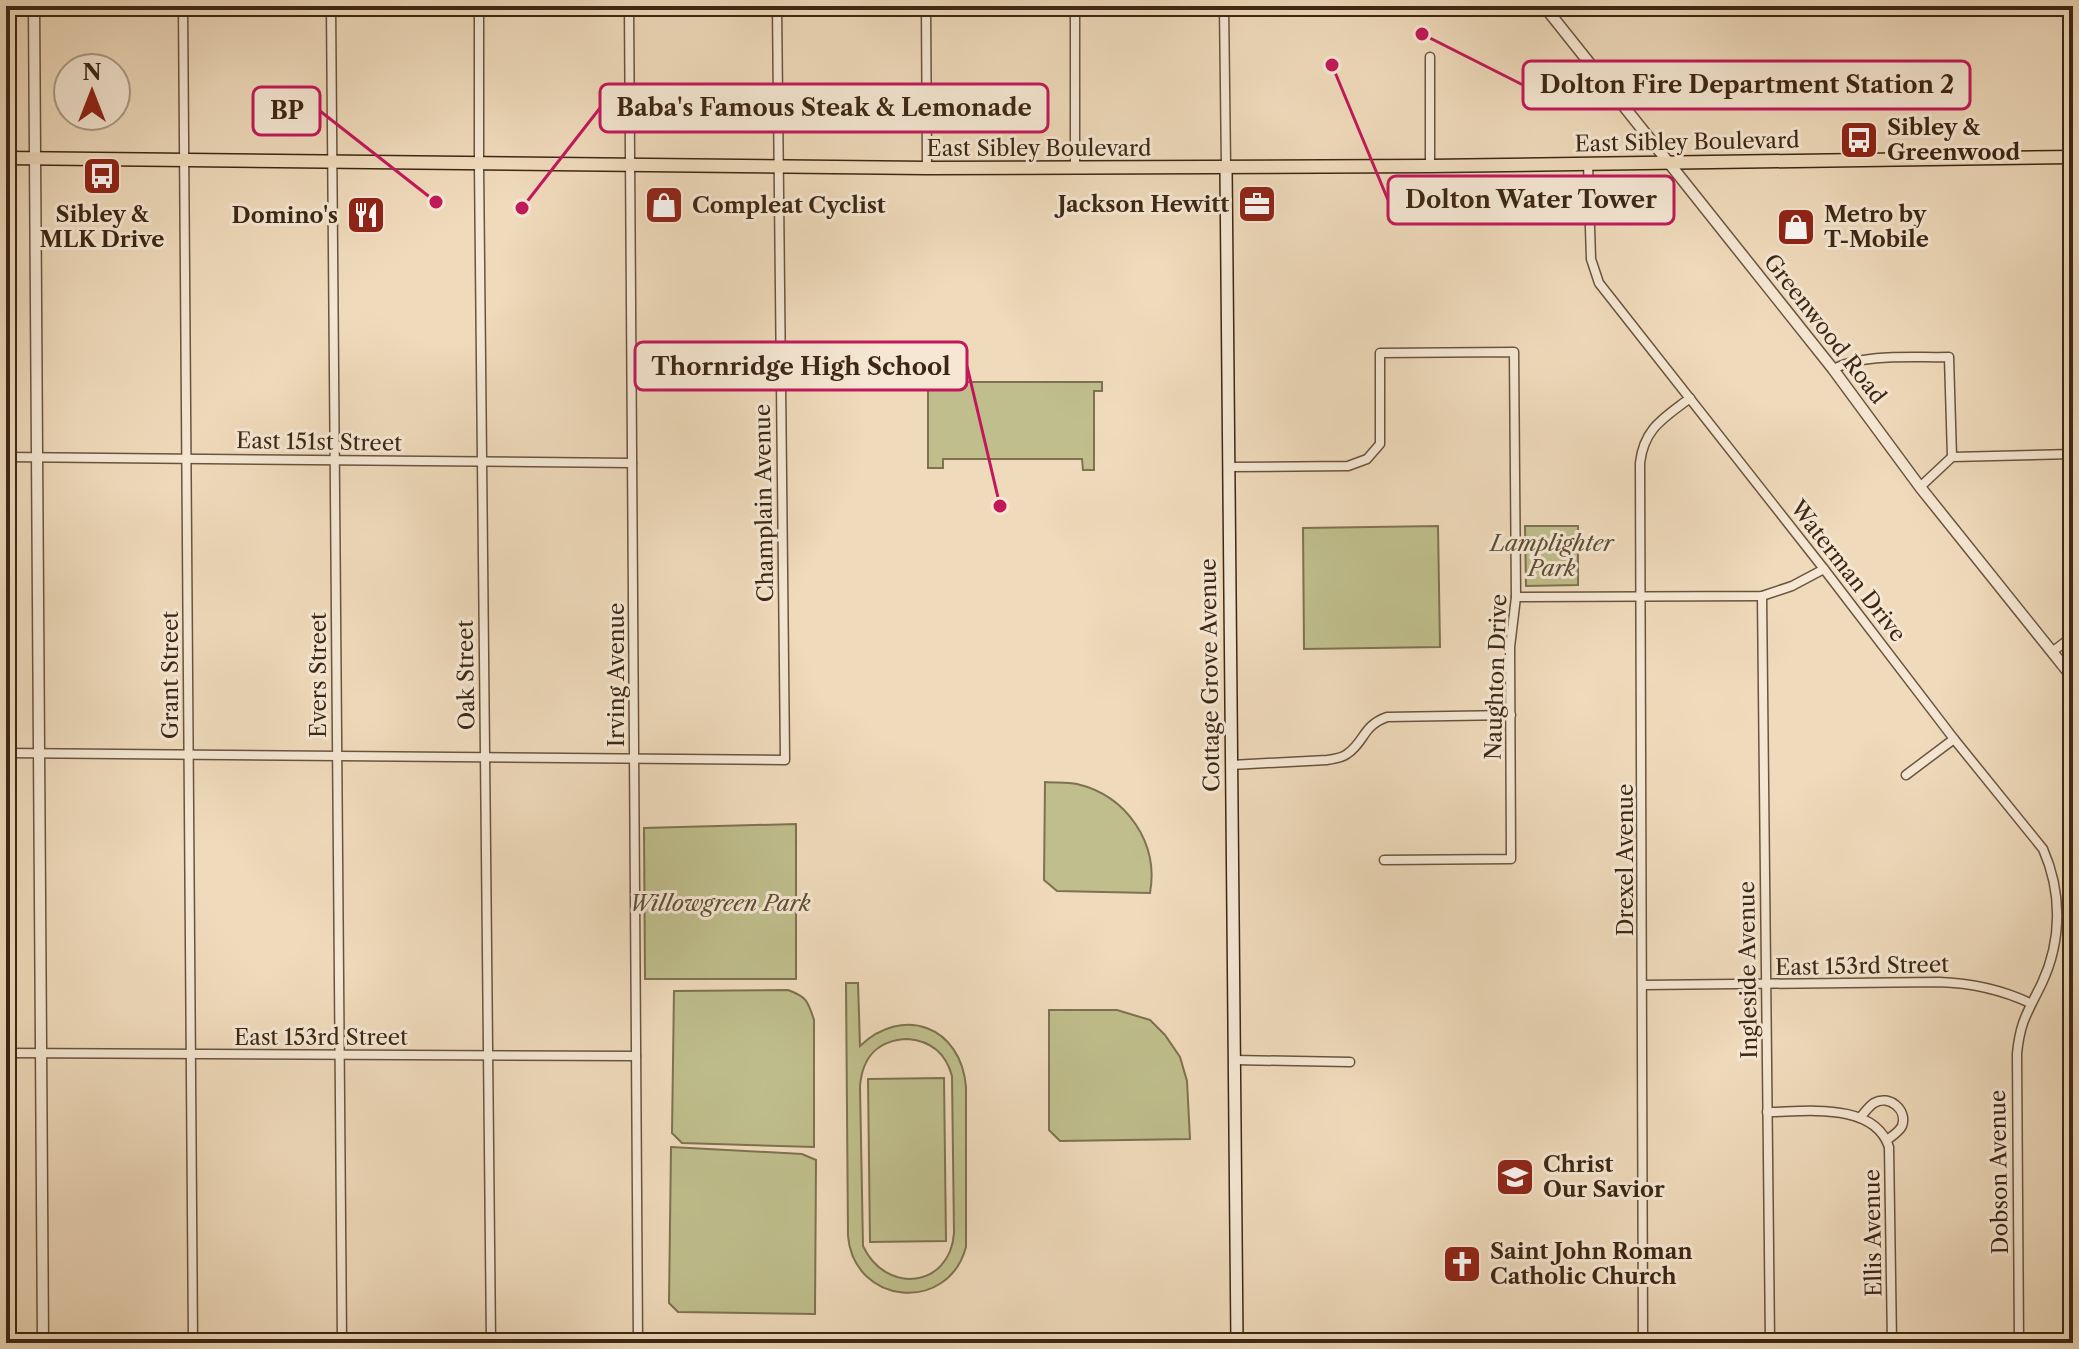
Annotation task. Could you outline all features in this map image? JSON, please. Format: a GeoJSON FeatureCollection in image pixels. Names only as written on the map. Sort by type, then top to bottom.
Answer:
{"type":"FeatureCollection","features":[{"type":"Feature","properties":{"kind":"main road","name":"East Sibley Boulevard"},"geometry":{"type":"LineString","coordinates":[[6,158],[779,168],[1075,168],[2073,157]]}},
{"type":"Feature","properties":{"kind":"main road","name":"Cottage Grove Avenue"},"geometry":{"type":"LineString","coordinates":[[1226,167],[1237,1343]]}},
{"type":"Feature","properties":{"kind":"street"},"geometry":{"type":"LineString","coordinates":[[34,6],[43,1343]]}},
{"type":"Feature","properties":{"kind":"street","name":"Grant Street"},"geometry":{"type":"LineString","coordinates":[[183,6],[193,1343]]}},
{"type":"Feature","properties":{"kind":"street","name":"Evers Street"},"geometry":{"type":"LineString","coordinates":[[331,6],[342,1343]]}},
{"type":"Feature","properties":{"kind":"street","name":"Oak Street"},"geometry":{"type":"LineString","coordinates":[[479,6],[491,1343]]}},
{"type":"Feature","properties":{"kind":"street","name":"Irving Avenue"},"geometry":{"type":"LineString","coordinates":[[629,6],[638,1343]]}},
{"type":"Feature","properties":{"kind":"street","name":"Champlain Avenue"},"geometry":{"type":"LineString","coordinates":[[634,758],[785,760],[777,6]]}},
{"type":"Feature","properties":{"kind":"street"},"geometry":{"type":"LineString","coordinates":[[926,6],[927,168]]}},
{"type":"Feature","properties":{"kind":"street"},"geometry":{"type":"LineString","coordinates":[[1075,6],[1075,168]]}},
{"type":"Feature","properties":{"kind":"street","name":"Cottage Grove Avenue"},"geometry":{"type":"LineString","coordinates":[[1224,6],[1226,167]]}},
{"type":"Feature","properties":{"kind":"street","name":"Greenwood Road"},"geometry":{"type":"LineString","coordinates":[[1544,6],[1833,369],[1920,487],[2073,678]]}},
{"type":"Feature","properties":{"kind":"street"},"geometry":{"type":"LineString","coordinates":[[1430,57],[1430,166]]}},
{"type":"Feature","properties":{"kind":"street","name":"Waterman Drive"},"geometry":{"type":"LineString","coordinates":[[1588,164],[1591,259],[1599,283],[2043,849],[2055,884],[2054,953],[2030,1003]]}},
{"type":"Feature","properties":{"kind":"street","name":"Naughton Drive"},"geometry":{"type":"LineString","coordinates":[[1228,467],[1348,466],[1367,459],[1380,444],[1380,353],[1514,352],[1516,597],[1510,647],[1511,859],[1384,860]]}},
{"type":"Feature","properties":{"kind":"street"},"geometry":{"type":"LineString","coordinates":[[1833,369],[1847,362],[1868,359],[1949,357],[1952,457]]}},
{"type":"Feature","properties":{"kind":"street","name":"Drexel Avenue"},"geometry":{"type":"LineString","coordinates":[[1643,1343],[1641,450],[1654,426],[1690,398]]}},
{"type":"Feature","properties":{"kind":"street"},"geometry":{"type":"LineString","coordinates":[[1920,487],[1952,457],[2073,454]]}},
{"type":"Feature","properties":{"kind":"street","name":"East 151st Street"},"geometry":{"type":"LineString","coordinates":[[6,457],[632,463]]}},
{"type":"Feature","properties":{"kind":"street"},"geometry":{"type":"LineString","coordinates":[[1516,597],[1762,596],[1792,586],[1824,569]]}},
{"type":"Feature","properties":{"kind":"street","name":"Ingleside Avenue"},"geometry":{"type":"LineString","coordinates":[[1762,596],[1770,1343]]}},
{"type":"Feature","properties":{"kind":"street"},"geometry":{"type":"LineString","coordinates":[[2052,652],[2073,636]]}},
{"type":"Feature","properties":{"kind":"street"},"geometry":{"type":"LineString","coordinates":[[1231,765],[1339,758],[1349,754],[1376,721],[1387,717],[1511,715]]}},
{"type":"Feature","properties":{"kind":"street"},"geometry":{"type":"LineString","coordinates":[[1906,775],[1954,739]]}},
{"type":"Feature","properties":{"kind":"street"},"geometry":{"type":"LineString","coordinates":[[6,753],[634,758]]}},
{"type":"Feature","properties":{"kind":"street","name":"East 153rd Street"},"geometry":{"type":"LineString","coordinates":[[1643,985],[1964,983],[2010,994],[2030,1003]]}},
{"type":"Feature","properties":{"kind":"street","name":"Dobson Avenue"},"geometry":{"type":"LineString","coordinates":[[2019,1343],[2016,1071],[2021,1024],[2030,1003]]}},
{"type":"Feature","properties":{"kind":"street","name":"East 153rd Street"},"geometry":{"type":"LineString","coordinates":[[6,1053],[636,1056]]}},
{"type":"Feature","properties":{"kind":"street"},"geometry":{"type":"LineString","coordinates":[[1234,1060],[1350,1062]]}},
{"type":"Feature","properties":{"kind":"street"},"geometry":{"type":"LineString","coordinates":[[1767,1112],[1838,1111],[1860,1118],[1874,1103],[1884,1100],[1900,1108],[1903,1116],[1903,1124],[1887,1140]]}},
{"type":"Feature","properties":{"kind":"street","name":"Ellis Avenue"},"geometry":{"type":"LineString","coordinates":[[1860,1118],[1875,1128],[1887,1140],[1889,1147],[1892,1343]]}},
{"type":"Feature","properties":{"kind":"green space"},"geometry":{"type":"Polygon","coordinates":[[[928,372],[940,372],[940,382],[1102,382],[1102,391],[1094,391],[1094,470],[1083,470],[1082,459],[943,459],[943,468],[928,468],[928,372]]]}},
{"type":"Feature","properties":{"kind":"green space"},"geometry":{"type":"Polygon","coordinates":[[[1438,526],[1440,647],[1304,649],[1303,528],[1438,526]]]}},
{"type":"Feature","properties":{"kind":"green space","name":"Lamplighter Park"},"geometry":{"type":"Polygon","coordinates":[[[1525,526],[1578,526],[1578,585],[1526,586],[1525,526]]]}},
{"type":"Feature","properties":{"kind":"green space"},"geometry":{"type":"Polygon","coordinates":[[[1045,782],[1073,783],[1095,790],[1124,811],[1136,824],[1144,840],[1151,874],[1150,893],[1057,891],[1044,880],[1045,782]]]}},
{"type":"Feature","properties":{"kind":"green space","name":"Willowgreen Park"},"geometry":{"type":"Polygon","coordinates":[[[796,824],[796,979],[645,979],[644,828],[796,824]]]}},
{"type":"Feature","properties":{"kind":"green space"},"geometry":{"type":"Polygon","coordinates":[[[846,983],[858,983],[860,1046],[877,1033],[894,1027],[911,1025],[927,1028],[942,1036],[962,1066],[966,1087],[966,1247],[956,1269],[941,1283],[922,1291],[902,1292],[883,1287],[866,1276],[854,1259],[848,1236],[846,983]],[[908,1039],[880,1047],[868,1059],[861,1076],[863,1246],[873,1262],[886,1272],[901,1278],[916,1278],[930,1274],[941,1265],[950,1251],[954,1233],[952,1076],[942,1055],[924,1043],[908,1039]]]}},
{"type":"Feature","properties":{"kind":"green space"},"geometry":{"type":"Polygon","coordinates":[[[788,990],[806,1000],[814,1020],[814,1147],[682,1143],[672,1133],[674,991],[788,990]]]}},
{"type":"Feature","properties":{"kind":"green space"},"geometry":{"type":"Polygon","coordinates":[[[1049,1010],[1117,1010],[1150,1020],[1180,1057],[1187,1081],[1190,1139],[1060,1141],[1049,1130],[1049,1010]]]}},
{"type":"Feature","properties":{"kind":"green space"},"geometry":{"type":"Polygon","coordinates":[[[944,1078],[946,1241],[870,1242],[868,1079],[944,1078]]]}},
{"type":"Feature","properties":{"kind":"green space"},"geometry":{"type":"Polygon","coordinates":[[[671,1147],[802,1154],[816,1160],[815,1314],[678,1312],[669,1303],[671,1147]]]}},
{"type":"Feature","properties":{"kind":"place","name":"Dolton Fire Department Station 2"},"geometry":{"type":"Point","coordinates":[1422,34]}},
{"type":"Feature","properties":{"kind":"place","name":"Dolton Water Tower"},"geometry":{"type":"Point","coordinates":[1332,65]}},
{"type":"Feature","properties":{"kind":"place","name":"Sibley & Greenwood"},"geometry":{"type":"Point","coordinates":[1859,140]}},
{"type":"Feature","properties":{"kind":"place","name":"Sibley & MLK Drive"},"geometry":{"type":"Point","coordinates":[102,176]}},
{"type":"Feature","properties":{"kind":"place","name":"BP"},"geometry":{"type":"Point","coordinates":[436,202]}},
{"type":"Feature","properties":{"kind":"place","name":"Jackson Hewitt"},"geometry":{"type":"Point","coordinates":[1257,204]}},
{"type":"Feature","properties":{"kind":"place","name":"Compleat Cyclist"},"geometry":{"type":"Point","coordinates":[664,205]}},
{"type":"Feature","properties":{"kind":"place","name":"Baba's Famous Steak & Lemonade"},"geometry":{"type":"Point","coordinates":[522,208]}},
{"type":"Feature","properties":{"kind":"place","name":"Domino's"},"geometry":{"type":"Point","coordinates":[366,215]}},
{"type":"Feature","properties":{"kind":"place","name":"Metro by T-Mobile"},"geometry":{"type":"Point","coordinates":[1796,227]}},
{"type":"Feature","properties":{"kind":"place","name":"Thornridge High School"},"geometry":{"type":"Point","coordinates":[1000,506]}},
{"type":"Feature","properties":{"kind":"place","name":"Christ Our Savior"},"geometry":{"type":"Point","coordinates":[1515,1177]}},
{"type":"Feature","properties":{"kind":"place","name":"Saint John Roman Catholic Church"},"geometry":{"type":"Point","coordinates":[1462,1264]}}]}
